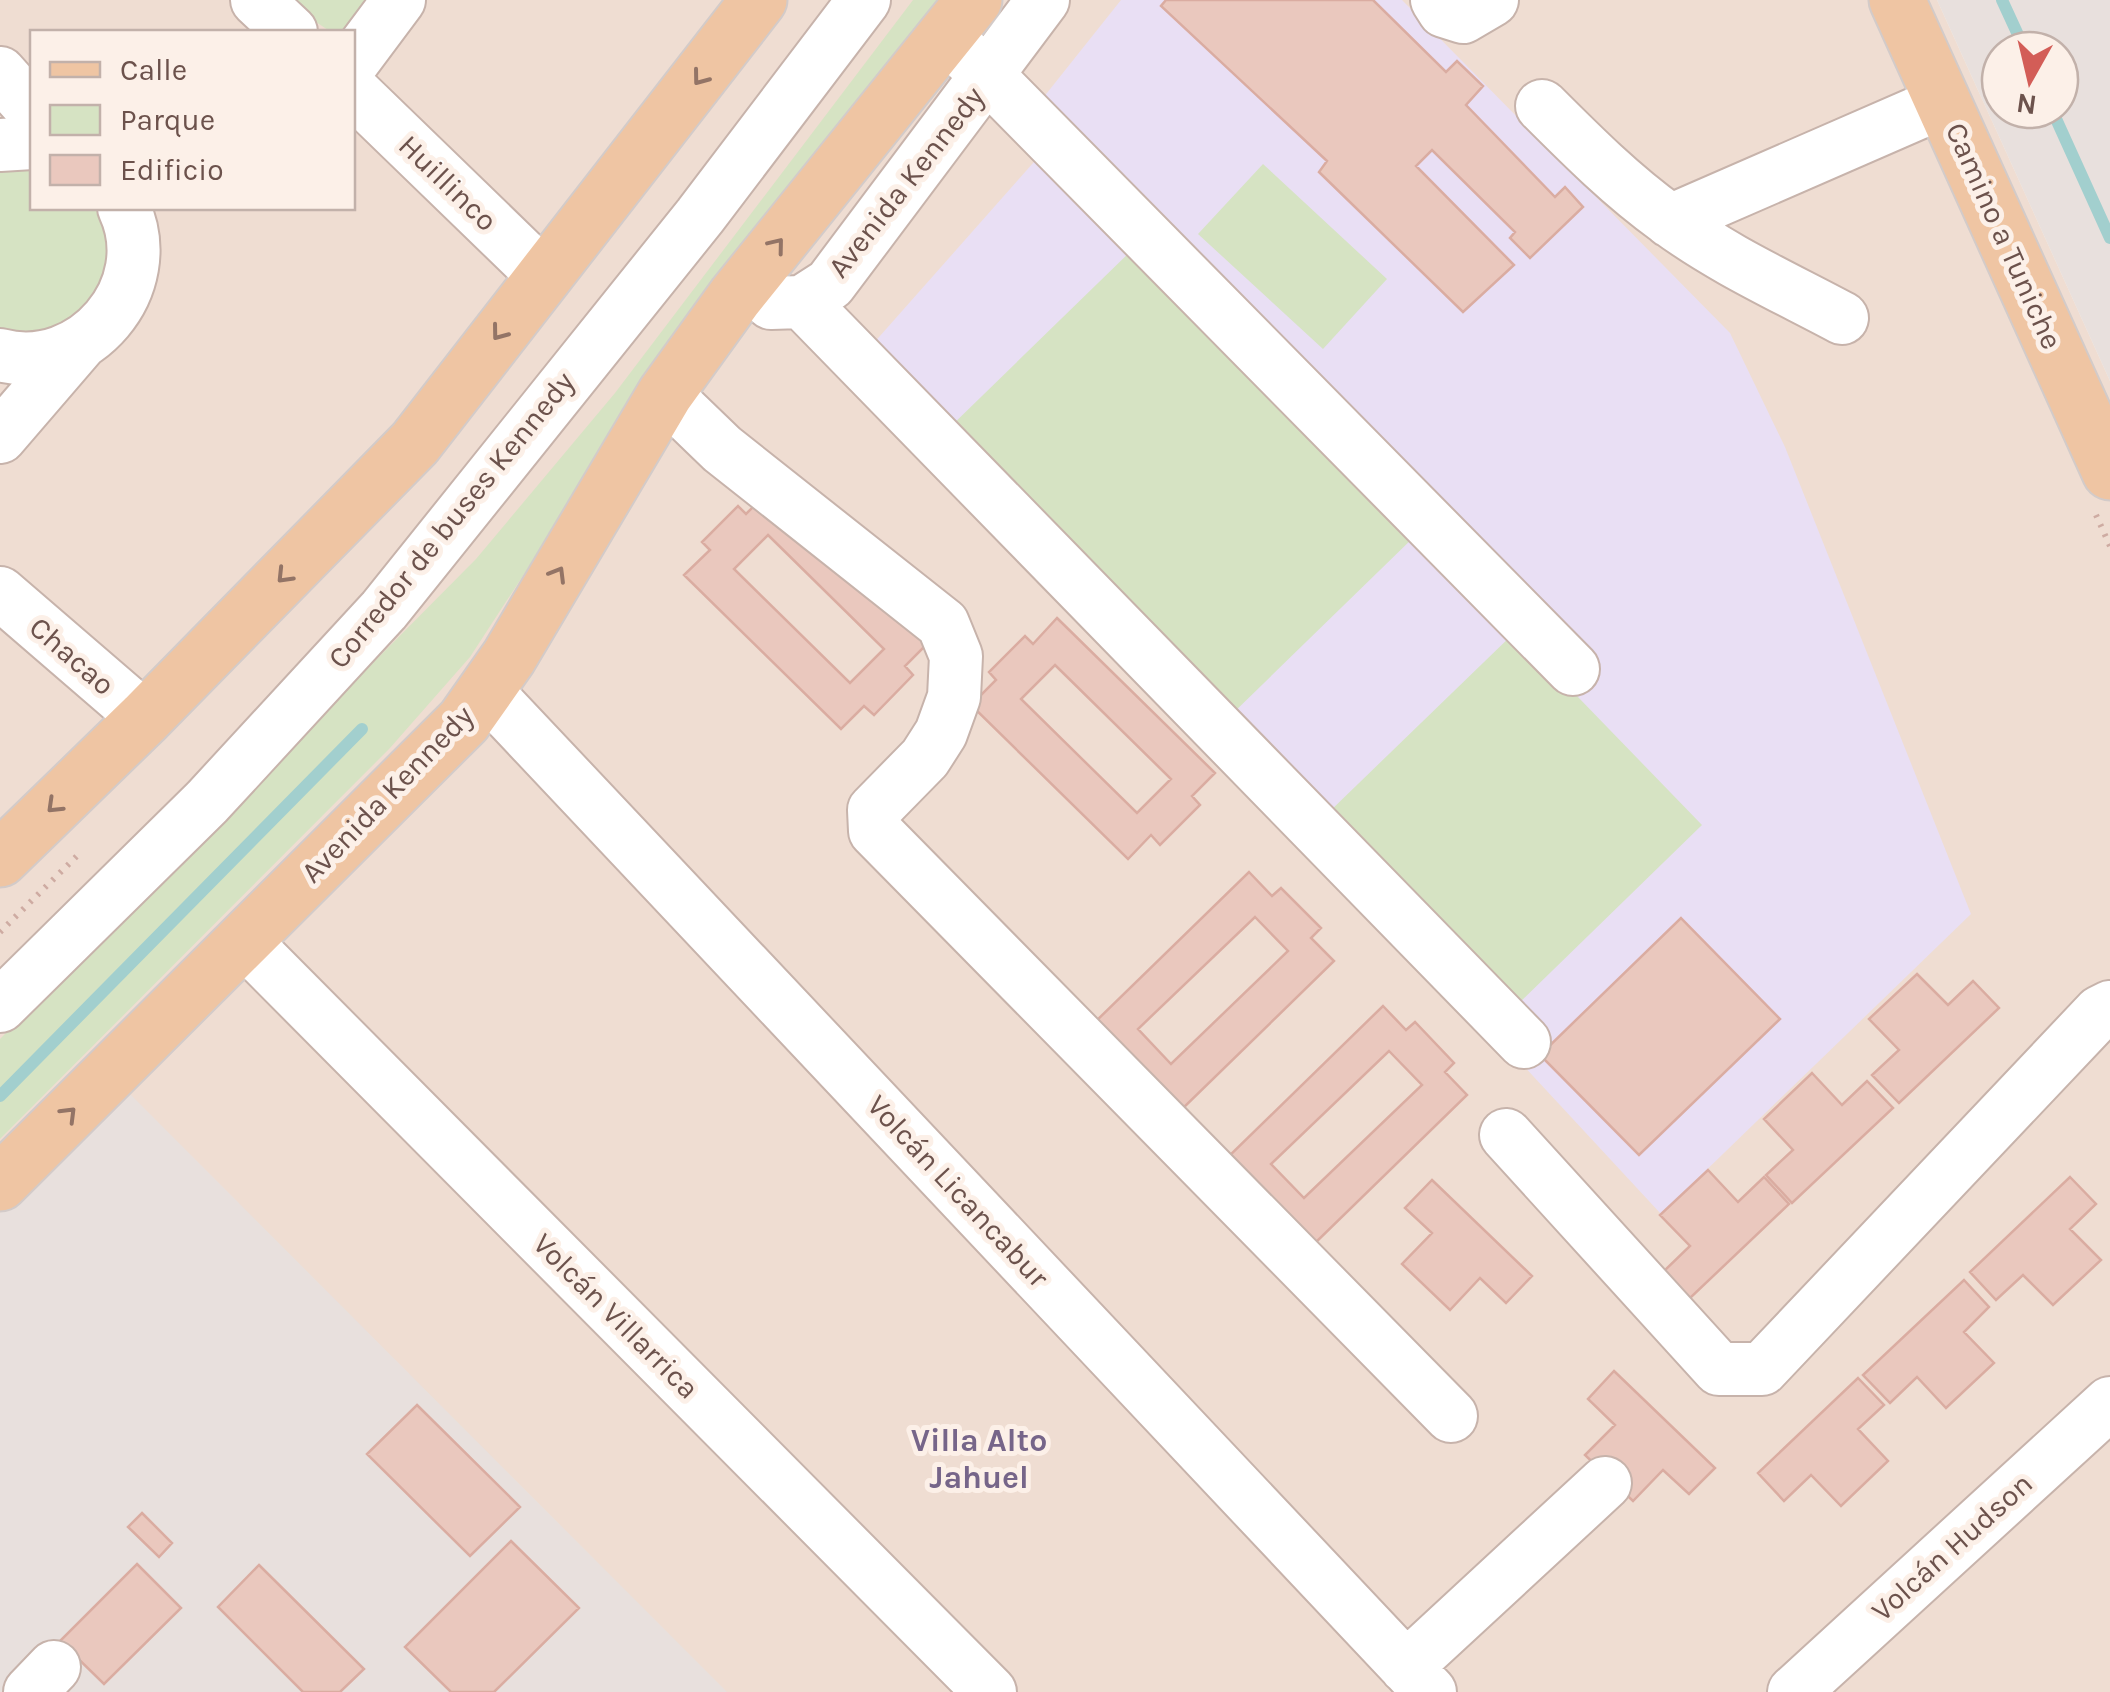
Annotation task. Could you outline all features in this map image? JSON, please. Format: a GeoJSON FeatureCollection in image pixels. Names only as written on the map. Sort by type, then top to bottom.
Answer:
{"type":"FeatureCollection","features":[{"type":"Feature","properties":{"kind":"main road"},"geometry":{"type":"LineString","coordinates":[[0,858],[145,718],[415,443],[759,0]]}},
{"type":"Feature","properties":{"kind":"main road","name":"Camino a Tuniche"},"geometry":{"type":"LineString","coordinates":[[1897,0],[2110,472]]}},
{"type":"Feature","properties":{"kind":"main road","name":"Avenida Kennedy"},"geometry":{"type":"LineString","coordinates":[[0,1183],[464,721],[486,691],[665,394],[734,297],[960,18]]}},
{"type":"Feature","properties":{"kind":"street"},"geometry":{"type":"LineString","coordinates":[[257,0],[290,30]]}},
{"type":"Feature","properties":{"kind":"street"},"geometry":{"type":"LineString","coordinates":[[355,59],[398,0]]}},
{"type":"Feature","properties":{"kind":"street","name":"Corredor de buses Kennedy"},"geometry":{"type":"LineString","coordinates":[[0,1006],[207,802],[384,610],[700,216],[864,0]]}},
{"type":"Feature","properties":{"kind":"street","name":"Avenida Kennedy"},"geometry":{"type":"LineString","coordinates":[[734,297],[779,304],[802,302],[830,284],[1043,0]]}},
{"type":"Feature","properties":{"kind":"street"},"geometry":{"type":"LineString","coordinates":[[1437,0],[1444,12],[1463,18],[1492,0]]}},
{"type":"Feature","properties":{"kind":"street"},"geometry":{"type":"LineString","coordinates":[[960,18],[988,76],[1573,670]]}},
{"type":"Feature","properties":{"kind":"street"},"geometry":{"type":"LineString","coordinates":[[0,73],[30,107]]}},
{"type":"Feature","properties":{"kind":"street","name":"Huillinco"},"geometry":{"type":"LineString","coordinates":[[355,93],[544,275]]}},
{"type":"Feature","properties":{"kind":"street"},"geometry":{"type":"LineString","coordinates":[[1670,221],[1943,102]]}},
{"type":"Feature","properties":{"kind":"street"},"geometry":{"type":"LineString","coordinates":[[1542,106],[1594,158],[1670,221],[1729,258],[1842,318]]}},
{"type":"Feature","properties":{"kind":"street"},"geometry":{"type":"LineString","coordinates":[[0,145],[30,143]]}},
{"type":"Feature","properties":{"kind":"street"},"geometry":{"type":"LineString","coordinates":[[0,437],[80,344],[104,326],[121,302],[131,275],[134,246],[125,210]]}},
{"type":"Feature","properties":{"kind":"street"},"geometry":{"type":"LineString","coordinates":[[802,302],[1524,1042]]}},
{"type":"Feature","properties":{"kind":"street"},"geometry":{"type":"LineString","coordinates":[[0,355],[48,357],[80,344]]}},
{"type":"Feature","properties":{"kind":"street"},"geometry":{"type":"LineString","coordinates":[[665,394],[722,449],[943,624],[956,656],[954,697],[941,733],[925,758],[874,810],[875,831],[1451,1416]]}},
{"type":"Feature","properties":{"kind":"street","name":"Chacao"},"geometry":{"type":"LineString","coordinates":[[0,593],[145,718]]}},
{"type":"Feature","properties":{"kind":"street","name":"Volcán Licancabur"},"geometry":{"type":"LineString","coordinates":[[486,691],[1418,1680]]}},
{"type":"Feature","properties":{"kind":"street","name":"Volcán Villarrica"},"geometry":{"type":"LineString","coordinates":[[242,940],[990,1692]]}},
{"type":"Feature","properties":{"kind":"street"},"geometry":{"type":"LineString","coordinates":[[1506,1135],[1719,1370],[1762,1369],[2100,1012],[2110,1007]]}},
{"type":"Feature","properties":{"kind":"street","name":"Volcán Hudson"},"geometry":{"type":"LineString","coordinates":[[1794,1692],[2110,1403]]}},
{"type":"Feature","properties":{"kind":"street"},"geometry":{"type":"LineString","coordinates":[[1418,1680],[1606,1483]]}},
{"type":"Feature","properties":{"kind":"shaded area"},"geometry":{"type":"Polygon","coordinates":[[[0,0],[1937,0],[1980,95],[1980,130],[1996,130],[2110,381],[2110,1692],[0,1692],[0,0]]]}},
{"type":"Feature","properties":{"kind":"shaded area"},"geometry":{"type":"Polygon","coordinates":[[[1121,0],[1402,0],[1730,333],[1785,447],[1971,914],[1661,1214],[864,354],[1065,127],[1039,103],[1121,0]]]}},
{"type":"Feature","properties":{"kind":"shaded area"},"geometry":{"type":"Polygon","coordinates":[[[1937,0],[2110,0],[2110,381],[1996,130],[2080,130],[2080,30],[1980,30],[1980,95],[1937,0]]]}},
{"type":"Feature","properties":{"kind":"shaded area"},"geometry":{"type":"Polygon","coordinates":[[[126,1090],[727,1692],[0,1692],[0,1213],[126,1090]]]}},
{"type":"Feature","properties":{"kind":"green space"},"geometry":{"type":"Polygon","coordinates":[[[283,0],[387,0],[354,30],[328,30],[283,0]]]}},
{"type":"Feature","properties":{"kind":"green space"},"geometry":{"type":"Polygon","coordinates":[[[913,0],[957,0],[586,479],[470,657],[390,748],[0,1139],[0,1039],[476,559],[615,393],[913,0]]]}},
{"type":"Feature","properties":{"kind":"green space"},"geometry":{"type":"Polygon","coordinates":[[[30,161],[30,210],[107,210],[119,261],[69,334],[0,339],[0,164],[30,161]]]}},
{"type":"Feature","properties":{"kind":"green space"},"geometry":{"type":"Polygon","coordinates":[[[1263,164],[1387,279],[1323,349],[1198,234],[1263,164]]]}},
{"type":"Feature","properties":{"kind":"green space"},"geometry":{"type":"Polygon","coordinates":[[[1134,248],[1416,535],[1228,718],[946,431],[1134,248]]]}},
{"type":"Feature","properties":{"kind":"green space"},"geometry":{"type":"Polygon","coordinates":[[[1515,632],[1702,825],[1515,1007],[1327,814],[1515,632]]]}},
{"type":"Feature","properties":{"kind":"building"},"geometry":{"type":"Polygon","coordinates":[[[1166,0],[1373,0],[1446,72],[1457,61],[1483,86],[1466,105],[1555,197],[1565,187],[1583,207],[1530,258],[1510,238],[1515,232],[1432,150],[1416,166],[1514,265],[1463,312],[1319,172],[1327,161],[1161,6],[1166,0]]]}},
{"type":"Feature","properties":{"kind":"building"},"geometry":{"type":"Polygon","coordinates":[[[771,489],[928,643],[905,666],[913,675],[874,715],[864,706],[841,729],[684,575],[710,550],[702,542],[738,506],[746,514],[771,489]],[[768,535],[734,569],[850,683],[884,649],[768,535]]]}},
{"type":"Feature","properties":{"kind":"building"},"geometry":{"type":"Polygon","coordinates":[[[1057,618],[1215,773],[1192,796],[1200,805],[1160,845],[1151,835],[1128,859],[971,705],[996,680],[989,672],[1025,636],[1033,644],[1057,618]],[[1055,665],[1021,699],[1137,813],[1171,779],[1055,665]]]}},
{"type":"Feature","properties":{"kind":"building"},"geometry":{"type":"Polygon","coordinates":[[[1249,872],[1272,896],[1281,888],[1321,928],[1311,938],[1334,961],[1177,1114],[1091,1026],[1249,872]],[[1255,917],[1138,1029],[1171,1064],[1288,951],[1255,917]]]}},
{"type":"Feature","properties":{"kind":"building"},"geometry":{"type":"Polygon","coordinates":[[[1681,918],[1780,1019],[1639,1155],[1540,1055],[1681,918]]]}},
{"type":"Feature","properties":{"kind":"building"},"geometry":{"type":"Polygon","coordinates":[[[1917,974],[1948,1005],[1973,981],[1999,1008],[1899,1103],[1872,1075],[1899,1050],[1869,1019],[1917,974]]]}},
{"type":"Feature","properties":{"kind":"building"},"geometry":{"type":"Polygon","coordinates":[[[1383,1006],[1406,1030],[1415,1022],[1454,1063],[1445,1072],[1467,1095],[1310,1248],[1225,1160],[1383,1006]],[[1389,1051],[1271,1164],[1304,1198],[1422,1085],[1389,1051]]]}},
{"type":"Feature","properties":{"kind":"building"},"geometry":{"type":"Polygon","coordinates":[[[1812,1073],[1842,1105],[1867,1081],[1893,1108],[1792,1203],[1766,1175],[1793,1150],[1764,1119],[1812,1073]]]}},
{"type":"Feature","properties":{"kind":"building"},"geometry":{"type":"Polygon","coordinates":[[[1708,1170],[1738,1202],[1764,1177],[1789,1204],[1689,1299],[1663,1272],[1690,1246],[1660,1215],[1708,1170]]]}},
{"type":"Feature","properties":{"kind":"building"},"geometry":{"type":"Polygon","coordinates":[[[2070,1177],[2096,1204],[2070,1229],[2101,1260],[2053,1305],[2023,1275],[1996,1300],[1970,1272],[2070,1177]]]}},
{"type":"Feature","properties":{"kind":"building"},"geometry":{"type":"Polygon","coordinates":[[[1432,1180],[1532,1276],[1506,1303],[1480,1278],[1450,1310],[1402,1264],[1432,1233],[1405,1208],[1432,1180]]]}},
{"type":"Feature","properties":{"kind":"building"},"geometry":{"type":"Polygon","coordinates":[[[1964,1280],[1989,1307],[1964,1332],[1994,1363],[1946,1408],[1917,1377],[1890,1403],[1863,1375],[1964,1280]]]}},
{"type":"Feature","properties":{"kind":"building"},"geometry":{"type":"Polygon","coordinates":[[[1614,1371],[1715,1468],[1689,1494],[1663,1470],[1633,1501],[1585,1455],[1615,1425],[1588,1399],[1614,1371]]]}},
{"type":"Feature","properties":{"kind":"building"},"geometry":{"type":"Polygon","coordinates":[[[1858,1378],[1884,1405],[1858,1429],[1888,1461],[1841,1506],[1811,1475],[1784,1501],[1758,1473],[1858,1378]]]}},
{"type":"Feature","properties":{"kind":"building"},"geometry":{"type":"Polygon","coordinates":[[[417,1405],[520,1507],[470,1556],[367,1454],[417,1405]]]}},
{"type":"Feature","properties":{"kind":"building"},"geometry":{"type":"Polygon","coordinates":[[[142,1513],[172,1543],[159,1557],[128,1527],[142,1513]]]}},
{"type":"Feature","properties":{"kind":"building"},"geometry":{"type":"Polygon","coordinates":[[[511,1541],[579,1608],[494,1692],[451,1692],[405,1647],[511,1541]]]}},
{"type":"Feature","properties":{"kind":"building"},"geometry":{"type":"Polygon","coordinates":[[[137,1564],[181,1608],[104,1684],[60,1641],[137,1564]]]}},
{"type":"Feature","properties":{"kind":"building"},"geometry":{"type":"Polygon","coordinates":[[[259,1565],[364,1669],[340,1692],[303,1692],[218,1607],[259,1565]]]}},
{"type":"Feature","properties":{"kind":"waterway"},"geometry":{"type":"LineString","coordinates":[[2002,0],[2016,30]]}},
{"type":"Feature","properties":{"kind":"waterway"},"geometry":{"type":"LineString","coordinates":[[2061,130],[2110,238]]}},
{"type":"Feature","properties":{"kind":"waterway"},"geometry":{"type":"LineString","coordinates":[[0,1096],[362,729]]}},
{"type":"Feature","properties":{"kind":"district","name":"Villa Alto Jahuel"},"geometry":{"type":"Point","coordinates":[979,1458]}}]}
